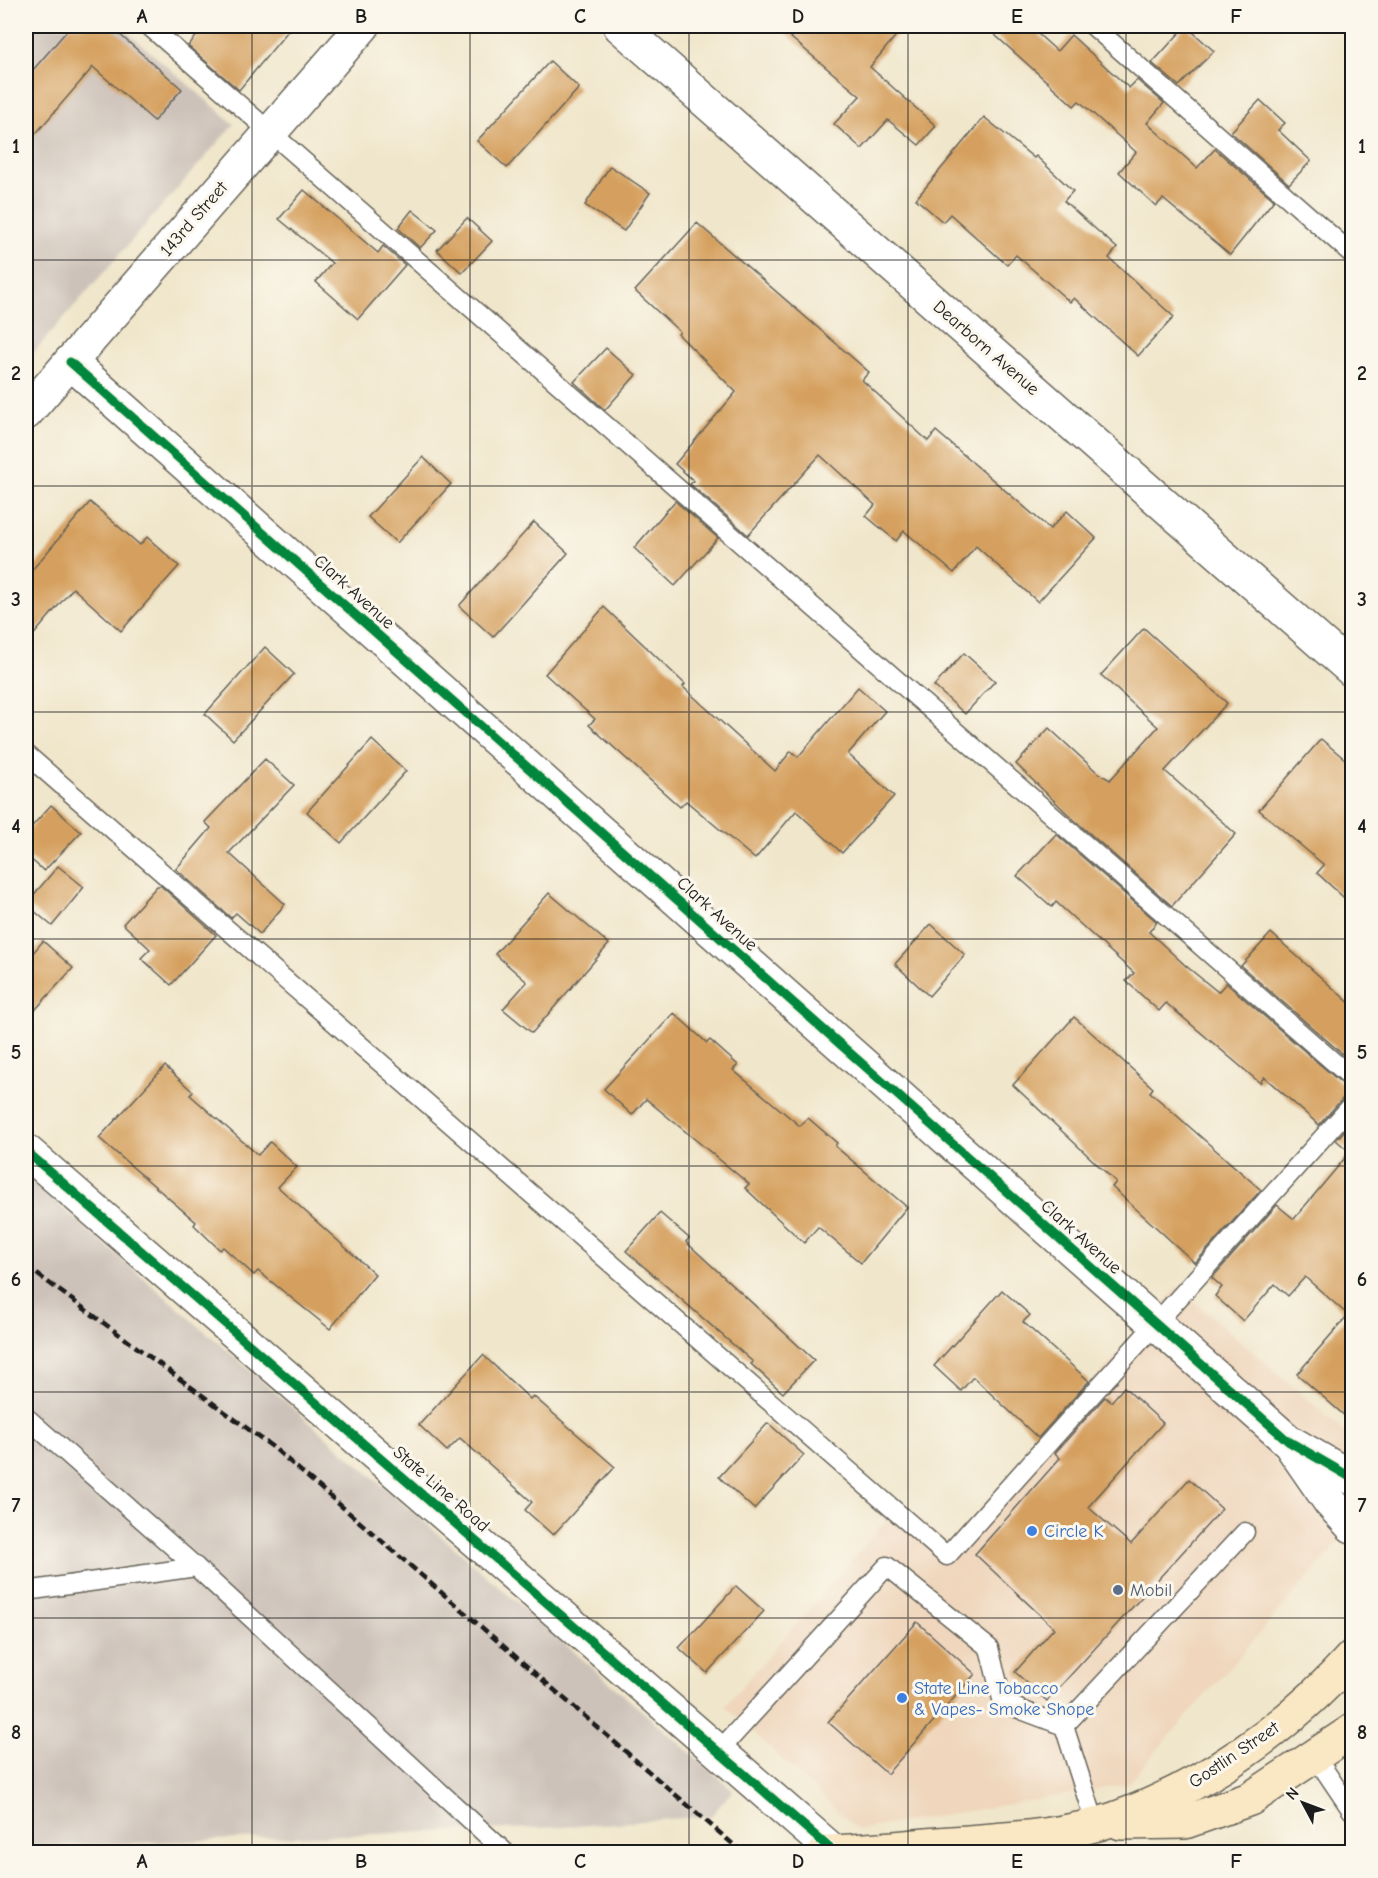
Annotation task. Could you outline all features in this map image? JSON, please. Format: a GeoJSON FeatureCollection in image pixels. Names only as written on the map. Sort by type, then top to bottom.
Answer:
{"type":"FeatureCollection","features":[{"type":"Feature","properties":{"kind":"main road","name":"Gostlin Street"},"geometry":{"type":"LineString","coordinates":[[825,1852],[1029,1838],[1112,1819],[1178,1793],[1230,1762],[1289,1717],[1353,1657]]}},
{"type":"Feature","properties":{"kind":"main road","name":"Gostlin Street"},"geometry":{"type":"LineString","coordinates":[[1095,1823],[1185,1822],[1250,1799],[1353,1731]]}},
{"type":"Feature","properties":{"kind":"street","name":"143rd Street"},"geometry":{"type":"LineString","coordinates":[[26,413],[363,26]]}},
{"type":"Feature","properties":{"kind":"street","name":"Dearborn Avenue"},"geometry":{"type":"LineString","coordinates":[[620,26],[1353,670]]}},
{"type":"Feature","properties":{"kind":"street","name":"Clark Avenue"},"geometry":{"type":"LineString","coordinates":[[70,362],[1288,1441],[1353,1478]]}},
{"type":"Feature","properties":{"kind":"street","name":"State Line Road"},"geometry":{"type":"LineString","coordinates":[[26,1151],[834,1852]]}},
{"type":"Feature","properties":{"kind":"street","name":"Clark Avenue"},"geometry":{"type":"LineString","coordinates":[[1288,1441],[1330,1502],[1353,1526]]}},
{"type":"Feature","properties":{"kind":"lane"},"geometry":{"type":"LineString","coordinates":[[149,26],[1353,1078]]}},
{"type":"Feature","properties":{"kind":"lane"},"geometry":{"type":"LineString","coordinates":[[1093,26],[1353,254]]}},
{"type":"Feature","properties":{"kind":"lane"},"geometry":{"type":"LineString","coordinates":[[26,754],[947,1556],[1353,1105]]}},
{"type":"Feature","properties":{"kind":"lane"},"geometry":{"type":"LineString","coordinates":[[26,1417],[196,1567],[506,1852]]}},
{"type":"Feature","properties":{"kind":"lane"},"geometry":{"type":"LineString","coordinates":[[1064,1726],[1245,1532]]}},
{"type":"Feature","properties":{"kind":"lane"},"geometry":{"type":"LineString","coordinates":[[718,1752],[887,1566],[989,1648],[1004,1702],[1064,1726]]}},
{"type":"Feature","properties":{"kind":"lane"},"geometry":{"type":"LineString","coordinates":[[26,1591],[196,1567]]}},
{"type":"Feature","properties":{"kind":"lane"},"geometry":{"type":"LineString","coordinates":[[1064,1726],[1095,1823]]}},
{"type":"Feature","properties":{"kind":"lane"},"geometry":{"type":"LineString","coordinates":[[1315,1756],[1353,1811]]}},
{"type":"Feature","properties":{"kind":"shaded area"},"geometry":{"type":"Polygon","coordinates":[[[26,26],[120,26],[234,124],[26,361],[26,26]]]}},
{"type":"Feature","properties":{"kind":"shaded area"},"geometry":{"type":"Polygon","coordinates":[[[26,1176],[733,1790],[711,1816],[561,1827],[26,1847],[26,1176]]]}},
{"type":"Feature","properties":{"kind":"shaded area"},"geometry":{"type":"Polygon","coordinates":[[[1178,1287],[1352,1438],[1352,1527],[1128,1784],[858,1830],[725,1706],[900,1504],[949,1544],[1178,1287]]]}},
{"type":"Feature","properties":{"kind":"building"},"geometry":{"type":"Polygon","coordinates":[[[71,26],[110,26],[182,89],[154,121],[93,67],[26,145],[26,78],[71,26]]]}},
{"type":"Feature","properties":{"kind":"building"},"geometry":{"type":"Polygon","coordinates":[[[205,26],[292,26],[239,90],[188,46],[205,26]]]}},
{"type":"Feature","properties":{"kind":"building"},"geometry":{"type":"Polygon","coordinates":[[[777,26],[904,26],[870,67],[936,126],[919,145],[888,120],[862,149],[834,124],[860,96],[777,26]]]}},
{"type":"Feature","properties":{"kind":"building"},"geometry":{"type":"Polygon","coordinates":[[[985,26],[1029,26],[1057,51],[1071,35],[1129,88],[1137,80],[1164,103],[1147,123],[1197,168],[1215,149],[1274,200],[1230,255],[1163,199],[1156,206],[1119,172],[1136,152],[1079,101],[1074,106],[985,26]]]}},
{"type":"Feature","properties":{"kind":"building"},"geometry":{"type":"Polygon","coordinates":[[[1186,26],[1214,51],[1179,86],[1152,63],[1186,26]]]}},
{"type":"Feature","properties":{"kind":"building"},"geometry":{"type":"Polygon","coordinates":[[[550,61],[579,88],[507,168],[477,141],[550,61]]]}},
{"type":"Feature","properties":{"kind":"building"},"geometry":{"type":"Polygon","coordinates":[[[1260,100],[1285,123],[1278,130],[1311,161],[1289,184],[1231,132],[1260,100]]]}},
{"type":"Feature","properties":{"kind":"building"},"geometry":{"type":"Polygon","coordinates":[[[984,117],[1034,158],[1036,156],[1073,191],[1064,201],[1117,248],[1109,258],[1174,317],[1138,356],[1074,298],[1070,302],[1016,255],[1007,265],[950,214],[943,222],[916,199],[984,117]]]}},
{"type":"Feature","properties":{"kind":"building"},"geometry":{"type":"Polygon","coordinates":[[[610,166],[650,193],[624,231],[585,205],[610,166]]]}},
{"type":"Feature","properties":{"kind":"building"},"geometry":{"type":"Polygon","coordinates":[[[304,190],[378,253],[383,246],[405,265],[358,319],[316,282],[332,263],[279,219],[304,190]]]}},
{"type":"Feature","properties":{"kind":"building"},"geometry":{"type":"Polygon","coordinates":[[[412,210],[437,230],[420,248],[398,228],[412,210]]]}},
{"type":"Feature","properties":{"kind":"building"},"geometry":{"type":"Polygon","coordinates":[[[467,218],[492,241],[462,273],[437,250],[467,218]]]}},
{"type":"Feature","properties":{"kind":"building"},"geometry":{"type":"Polygon","coordinates":[[[697,223],[869,372],[862,380],[928,441],[936,431],[1050,529],[1067,511],[1096,538],[1038,602],[976,546],[954,573],[904,531],[896,541],[866,516],[875,505],[820,455],[748,535],[690,484],[694,481],[675,464],[736,392],[678,334],[680,332],[635,291],[697,223]]]}},
{"type":"Feature","properties":{"kind":"building"},"geometry":{"type":"Polygon","coordinates":[[[606,348],[636,375],[605,410],[574,382],[606,348]]]}},
{"type":"Feature","properties":{"kind":"building"},"geometry":{"type":"Polygon","coordinates":[[[423,457],[451,484],[397,543],[368,517],[423,457]]]}},
{"type":"Feature","properties":{"kind":"building"},"geometry":{"type":"Polygon","coordinates":[[[675,501],[718,538],[675,586],[634,548],[675,501]]]}},
{"type":"Feature","properties":{"kind":"building"},"geometry":{"type":"Polygon","coordinates":[[[90,502],[140,545],[147,537],[179,566],[121,631],[73,588],[26,644],[26,577],[90,502]]]}},
{"type":"Feature","properties":{"kind":"building"},"geometry":{"type":"Polygon","coordinates":[[[534,522],[568,553],[493,637],[459,606],[534,522]]]}},
{"type":"Feature","properties":{"kind":"building"},"geometry":{"type":"Polygon","coordinates":[[[604,607],[685,684],[683,687],[775,771],[791,751],[798,757],[858,687],[885,711],[848,754],[894,796],[842,853],[796,811],[755,859],[686,801],[680,807],[589,725],[595,719],[545,674],[604,607]]]}},
{"type":"Feature","properties":{"kind":"building"},"geometry":{"type":"Polygon","coordinates":[[[1144,628],[1227,703],[1165,771],[1236,834],[1172,906],[1071,817],[1016,764],[1049,728],[1098,773],[1110,780],[1158,727],[1101,675],[1144,628]]]}},
{"type":"Feature","properties":{"kind":"building"},"geometry":{"type":"Polygon","coordinates":[[[265,647],[294,674],[233,740],[205,714],[265,647]]]}},
{"type":"Feature","properties":{"kind":"building"},"geometry":{"type":"Polygon","coordinates":[[[964,653],[995,681],[965,714],[934,686],[964,653]]]}},
{"type":"Feature","properties":{"kind":"building"},"geometry":{"type":"Polygon","coordinates":[[[1321,739],[1353,766],[1353,906],[1317,873],[1324,865],[1259,810],[1321,739]]]}},
{"type":"Feature","properties":{"kind":"building"},"geometry":{"type":"Polygon","coordinates":[[[372,740],[406,771],[341,843],[307,812],[372,740]]]}},
{"type":"Feature","properties":{"kind":"building"},"geometry":{"type":"Polygon","coordinates":[[[265,759],[294,785],[229,853],[285,904],[260,934],[236,913],[231,918],[176,869],[211,828],[205,822],[265,759]]]}},
{"type":"Feature","properties":{"kind":"building"},"geometry":{"type":"Polygon","coordinates":[[[51,805],[81,832],[44,871],[26,855],[26,833],[51,805]]]}},
{"type":"Feature","properties":{"kind":"building"},"geometry":{"type":"Polygon","coordinates":[[[1056,834],[1157,922],[1149,932],[1186,966],[1218,992],[1226,983],[1345,1086],[1353,1089],[1353,1094],[1344,1097],[1319,1125],[1264,1077],[1260,1083],[1166,1003],[1159,1011],[1126,981],[1134,973],[1056,902],[1052,907],[1017,876],[1056,834]]]}},
{"type":"Feature","properties":{"kind":"building"},"geometry":{"type":"Polygon","coordinates":[[[58,866],[84,887],[52,926],[26,904],[58,866]]]}},
{"type":"Feature","properties":{"kind":"building"},"geometry":{"type":"Polygon","coordinates":[[[157,886],[161,886],[216,935],[171,985],[141,958],[150,949],[123,924],[157,886]]]}},
{"type":"Feature","properties":{"kind":"building"},"geometry":{"type":"Polygon","coordinates":[[[549,893],[609,944],[532,1033],[503,1009],[527,982],[495,954],[549,893]]]}},
{"type":"Feature","properties":{"kind":"building"},"geometry":{"type":"Polygon","coordinates":[[[931,924],[965,955],[929,996],[895,964],[931,924]]]}},
{"type":"Feature","properties":{"kind":"building"},"geometry":{"type":"Polygon","coordinates":[[[1271,933],[1353,1006],[1353,1063],[1241,966],[1271,933]]]}},
{"type":"Feature","properties":{"kind":"building"},"geometry":{"type":"Polygon","coordinates":[[[43,941],[73,968],[26,1020],[26,961],[43,941]]]}},
{"type":"Feature","properties":{"kind":"building"},"geometry":{"type":"Polygon","coordinates":[[[674,1013],[707,1043],[710,1040],[738,1065],[733,1070],[800,1126],[808,1118],[837,1143],[835,1146],[907,1207],[861,1263],[818,1227],[804,1243],[745,1188],[749,1184],[646,1099],[632,1115],[604,1089],[674,1013]]]}},
{"type":"Feature","properties":{"kind":"building"},"geometry":{"type":"Polygon","coordinates":[[[1074,1017],[1153,1088],[1150,1092],[1261,1190],[1195,1263],[1112,1187],[1116,1182],[1013,1085],[1074,1017]]]}},
{"type":"Feature","properties":{"kind":"building"},"geometry":{"type":"Polygon","coordinates":[[[165,1066],[193,1092],[190,1095],[258,1155],[270,1142],[297,1167],[278,1187],[375,1274],[330,1329],[258,1271],[254,1275],[223,1247],[220,1250],[194,1225],[196,1222],[99,1138],[165,1066]]]}},
{"type":"Feature","properties":{"kind":"building"},"geometry":{"type":"Polygon","coordinates":[[[1353,1121],[1353,1423],[1297,1374],[1348,1315],[1305,1277],[1288,1296],[1275,1284],[1243,1321],[1215,1296],[1222,1287],[1212,1278],[1277,1205],[1294,1219],[1350,1152],[1336,1140],[1353,1121]]]}},
{"type":"Feature","properties":{"kind":"building"},"geometry":{"type":"Polygon","coordinates":[[[660,1213],[689,1238],[686,1242],[814,1360],[783,1393],[751,1364],[753,1362],[626,1251],[660,1213]]]}},
{"type":"Feature","properties":{"kind":"building"},"geometry":{"type":"Polygon","coordinates":[[[1002,1290],[1030,1315],[1023,1322],[1089,1381],[1038,1438],[973,1377],[961,1391],[934,1366],[1002,1290]]]}},
{"type":"Feature","properties":{"kind":"building"},"geometry":{"type":"Polygon","coordinates":[[[483,1355],[530,1399],[533,1396],[615,1467],[553,1535],[525,1510],[532,1502],[460,1438],[447,1451],[419,1425],[483,1355]]]}},
{"type":"Feature","properties":{"kind":"building"},"geometry":{"type":"Polygon","coordinates":[[[1124,1387],[1163,1423],[1088,1507],[1131,1544],[1189,1479],[1222,1509],[1047,1701],[1015,1672],[1054,1628],[975,1554],[1060,1458],[1055,1453],[1105,1397],[1111,1402],[1124,1387]]]}},
{"type":"Feature","properties":{"kind":"building"},"geometry":{"type":"Polygon","coordinates":[[[768,1423],[804,1455],[754,1509],[719,1477],[768,1423]]]}},
{"type":"Feature","properties":{"kind":"building"},"geometry":{"type":"Polygon","coordinates":[[[736,1586],[764,1611],[707,1673],[679,1648],[736,1586]]]}},
{"type":"Feature","properties":{"kind":"building","name":"State Line Tobacco & Vapes- Smoke Shope"},"geometry":{"type":"Polygon","coordinates":[[[917,1622],[975,1674],[887,1774],[828,1722],[917,1622]]]}},
{"type":"Feature","properties":{"kind":"railway"},"geometry":{"type":"LineString","coordinates":[[26,1266],[274,1448],[742,1852]]}},
{"type":"Feature","properties":{"kind":"cycle path"},"geometry":{"type":"LineString","coordinates":[[70,362],[1288,1441],[1352,1478]]}},
{"type":"Feature","properties":{"kind":"cycle path"},"geometry":{"type":"LineString","coordinates":[[26,1151],[834,1852]]}},
{"type":"Feature","properties":{"kind":"place","name":"Circle K"},"geometry":{"type":"Point","coordinates":[1032,1531]}},
{"type":"Feature","properties":{"kind":"place","name":"Mobil"},"geometry":{"type":"Point","coordinates":[1118,1590]}},
{"type":"Feature","properties":{"kind":"place","name":"State Line Tobacco & Vapes- Smoke Shope"},"geometry":{"type":"Point","coordinates":[902,1698]}}]}
